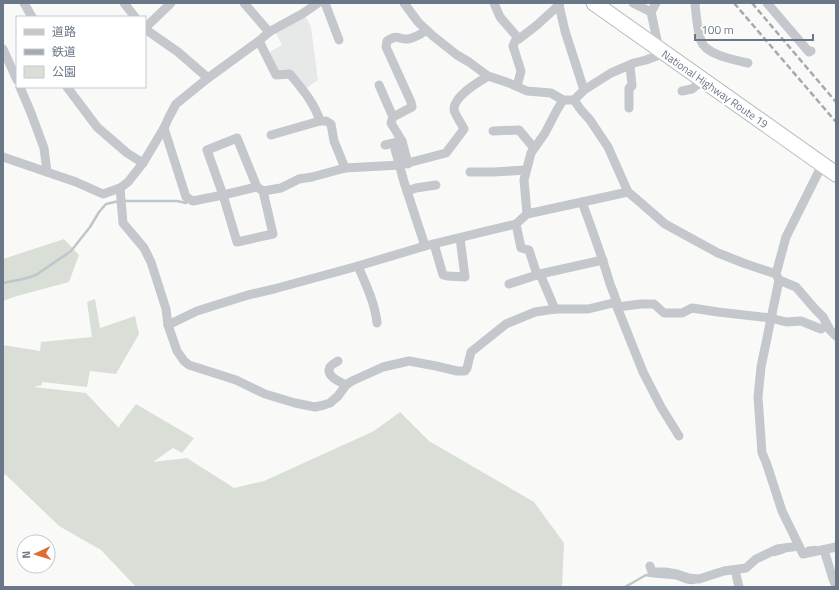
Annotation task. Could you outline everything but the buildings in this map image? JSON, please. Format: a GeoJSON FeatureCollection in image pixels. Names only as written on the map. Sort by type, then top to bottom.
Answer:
{"type":"FeatureCollection","features":[{"type":"Feature","properties":{"kind":"highway","name":"National Highway Route 19"},"geometry":{"type":"LineString","coordinates":[[594,3],[836,174]]}},
{"type":"Feature","properties":{"kind":"street"},"geometry":{"type":"LineString","coordinates":[[24,3],[31,16]]}},
{"type":"Feature","properties":{"kind":"street"},"geometry":{"type":"LineString","coordinates":[[124,3],[134,16]]}},
{"type":"Feature","properties":{"kind":"street"},"geometry":{"type":"LineString","coordinates":[[146,27],[171,3]]}},
{"type":"Feature","properties":{"kind":"street"},"geometry":{"type":"LineString","coordinates":[[244,3],[269,32]]}},
{"type":"Feature","properties":{"kind":"street"},"geometry":{"type":"LineString","coordinates":[[3,157],[76,182],[104,194],[120,188],[128,182],[143,163],[164,128],[176,104],[269,32],[302,14],[318,3]]}},
{"type":"Feature","properties":{"kind":"street"},"geometry":{"type":"LineString","coordinates":[[325,3],[340,40]]}},
{"type":"Feature","properties":{"kind":"street"},"geometry":{"type":"LineString","coordinates":[[404,3],[426,31],[457,55],[488,76],[527,91],[551,93],[563,100],[574,100],[584,90],[611,73],[634,63],[659,55],[652,12],[656,3]]}},
{"type":"Feature","properties":{"kind":"street"},"geometry":{"type":"LineString","coordinates":[[494,3],[500,17],[517,38]]}},
{"type":"Feature","properties":{"kind":"street"},"geometry":{"type":"LineString","coordinates":[[633,3],[652,12]]}},
{"type":"Feature","properties":{"kind":"street"},"geometry":{"type":"LineString","coordinates":[[695,3],[702,42],[710,51],[748,63]]}},
{"type":"Feature","properties":{"kind":"street"},"geometry":{"type":"LineString","coordinates":[[767,3],[809,52],[811,51]]}},
{"type":"Feature","properties":{"kind":"street"},"geometry":{"type":"LineString","coordinates":[[517,38],[519,40],[559,4]]}},
{"type":"Feature","properties":{"kind":"street"},"geometry":{"type":"LineString","coordinates":[[559,4],[565,31],[584,90]]}},
{"type":"Feature","properties":{"kind":"street"},"geometry":{"type":"LineString","coordinates":[[146,29],[178,52],[208,78]]}},
{"type":"Feature","properties":{"kind":"street"},"geometry":{"type":"LineString","coordinates":[[393,117],[412,107],[386,47],[387,41],[392,37],[398,36],[406,39],[414,38],[426,31]]}},
{"type":"Feature","properties":{"kind":"street"},"geometry":{"type":"LineString","coordinates":[[517,38],[513,46],[521,71],[517,86]]}},
{"type":"Feature","properties":{"kind":"street"},"geometry":{"type":"LineString","coordinates":[[259,41],[276,76],[290,74],[311,101],[320,121]]}},
{"type":"Feature","properties":{"kind":"street"},"geometry":{"type":"LineString","coordinates":[[3,48],[16,78]]}},
{"type":"Feature","properties":{"kind":"street"},"geometry":{"type":"LineString","coordinates":[[629,108],[629,88],[632,86],[630,65]]}},
{"type":"Feature","properties":{"kind":"street"},"geometry":{"type":"LineString","coordinates":[[164,128],[186,197],[193,201],[260,189],[281,188],[299,179],[345,168],[404,164],[446,153],[468,127],[454,110],[455,104],[462,93],[488,76]]}},
{"type":"Feature","properties":{"kind":"street"},"geometry":{"type":"LineString","coordinates":[[682,91],[692,89],[703,80]]}},
{"type":"Feature","properties":{"kind":"street"},"geometry":{"type":"LineString","coordinates":[[379,85],[393,117],[391,123],[402,141],[407,191],[443,275],[465,277],[460,238]]}},
{"type":"Feature","properties":{"kind":"street"},"geometry":{"type":"LineString","coordinates":[[20,88],[44,148],[47,172]]}},
{"type":"Feature","properties":{"kind":"street"},"geometry":{"type":"LineString","coordinates":[[68,88],[96,127],[127,153],[143,163]]}},
{"type":"Feature","properties":{"kind":"street"},"geometry":{"type":"LineString","coordinates":[[527,214],[524,180],[531,153],[545,133],[556,110],[563,100]]}},
{"type":"Feature","properties":{"kind":"street"},"geometry":{"type":"LineString","coordinates":[[574,100],[590,120],[608,147],[628,192],[666,224],[680,232],[718,253],[778,277],[796,287],[823,317],[830,330],[836,336]]}},
{"type":"Feature","properties":{"kind":"street"},"geometry":{"type":"LineString","coordinates":[[271,135],[320,121],[326,121],[331,124],[334,141],[345,168]]}},
{"type":"Feature","properties":{"kind":"street"},"geometry":{"type":"LineString","coordinates":[[493,131],[519,130],[534,148]]}},
{"type":"Feature","properties":{"kind":"street"},"geometry":{"type":"LineString","coordinates":[[237,138],[260,189],[273,234],[237,242],[223,195],[207,150],[237,138]]}},
{"type":"Feature","properties":{"kind":"street"},"geometry":{"type":"LineString","coordinates":[[385,144],[402,141]]}},
{"type":"Feature","properties":{"kind":"street"},"geometry":{"type":"LineString","coordinates":[[395,150],[404,164]]}},
{"type":"Feature","properties":{"kind":"street"},"geometry":{"type":"LineString","coordinates":[[822,165],[786,237],[761,367],[758,397],[762,453],[782,512],[803,554],[836,547]]}},
{"type":"Feature","properties":{"kind":"street"},"geometry":{"type":"LineString","coordinates":[[470,172],[526,170]]}},
{"type":"Feature","properties":{"kind":"street"},"geometry":{"type":"LineString","coordinates":[[407,191],[436,185]]}},
{"type":"Feature","properties":{"kind":"street"},"geometry":{"type":"LineString","coordinates":[[120,188],[122,223],[144,248],[151,262],[166,310],[168,325],[177,351],[184,361],[189,365],[236,380],[265,394],[315,407],[330,403],[338,396],[346,385],[383,367],[409,361],[457,371],[465,371],[471,352],[506,324],[535,312],[555,309],[588,309],[617,305],[654,304],[664,313],[682,313],[692,308],[771,318],[786,322],[801,321],[821,329],[828,325]]}},
{"type":"Feature","properties":{"kind":"street"},"geometry":{"type":"LineString","coordinates":[[168,325],[198,311],[234,300],[430,245],[516,224],[527,214],[628,192]]}},
{"type":"Feature","properties":{"kind":"street"},"geometry":{"type":"LineString","coordinates":[[582,202],[603,260],[617,305],[643,372],[661,407],[679,436]]}},
{"type":"Feature","properties":{"kind":"street"},"geometry":{"type":"LineString","coordinates":[[516,224],[521,248],[529,250],[555,309]]}},
{"type":"Feature","properties":{"kind":"street"},"geometry":{"type":"LineString","coordinates":[[509,284],[539,275],[603,260]]}},
{"type":"Feature","properties":{"kind":"street"},"geometry":{"type":"LineString","coordinates":[[358,266],[373,300],[377,323]]}},
{"type":"Feature","properties":{"kind":"street"},"geometry":{"type":"LineString","coordinates":[[338,361],[330,366],[329,373],[332,378],[346,385]]}},
{"type":"Feature","properties":{"kind":"street"},"geometry":{"type":"LineString","coordinates":[[650,566],[652,572],[671,573],[698,579],[724,571],[746,568],[756,559],[777,549],[799,546]]}},
{"type":"Feature","properties":{"kind":"street"},"geometry":{"type":"LineString","coordinates":[[824,550],[836,586]]}},
{"type":"Feature","properties":{"kind":"street"},"geometry":{"type":"LineString","coordinates":[[735,570],[739,587]]}},
{"type":"Feature","properties":{"kind":"shaded area"},"geometry":{"type":"Polygon","coordinates":[[[306,17],[311,27],[318,80],[305,89],[291,71],[277,73],[268,53],[282,45],[276,33],[306,17]]]}},
{"type":"Feature","properties":{"kind":"green space"},"geometry":{"type":"Polygon","coordinates":[[[64,239],[79,255],[69,282],[3,301],[3,259],[64,239]]]}},
{"type":"Feature","properties":{"kind":"green space"},"geometry":{"type":"Polygon","coordinates":[[[95,299],[100,328],[135,316],[139,334],[116,374],[90,371],[87,387],[42,382],[42,385],[34,387],[86,393],[119,428],[136,404],[194,438],[182,453],[173,448],[153,462],[187,458],[234,488],[264,481],[374,431],[400,412],[429,441],[534,502],[564,543],[562,587],[136,587],[101,550],[59,526],[6,475],[3,474],[3,345],[40,351],[41,342],[92,337],[87,302],[95,299]]]}},
{"type":"Feature","properties":{"kind":"waterway"},"geometry":{"type":"LineString","coordinates":[[3,283],[36,275],[71,251],[106,204],[119,201]]}},
{"type":"Feature","properties":{"kind":"waterway"},"geometry":{"type":"LineString","coordinates":[[126,201],[177,201],[186,203]]}},
{"type":"Feature","properties":{"kind":"waterway"},"geometry":{"type":"LineString","coordinates":[[807,548],[816,547]]}},
{"type":"Feature","properties":{"kind":"waterway"},"geometry":{"type":"LineString","coordinates":[[774,555],[784,552]]}},
{"type":"Feature","properties":{"kind":"waterway"},"geometry":{"type":"LineString","coordinates":[[625,587],[646,575],[675,578],[688,583],[696,582]]}},
{"type":"Feature","properties":{"kind":"railway"},"geometry":{"type":"LineString","coordinates":[[734,3],[836,122]]}},
{"type":"Feature","properties":{"kind":"railway"},"geometry":{"type":"LineString","coordinates":[[752,3],[836,102]]}}]}
